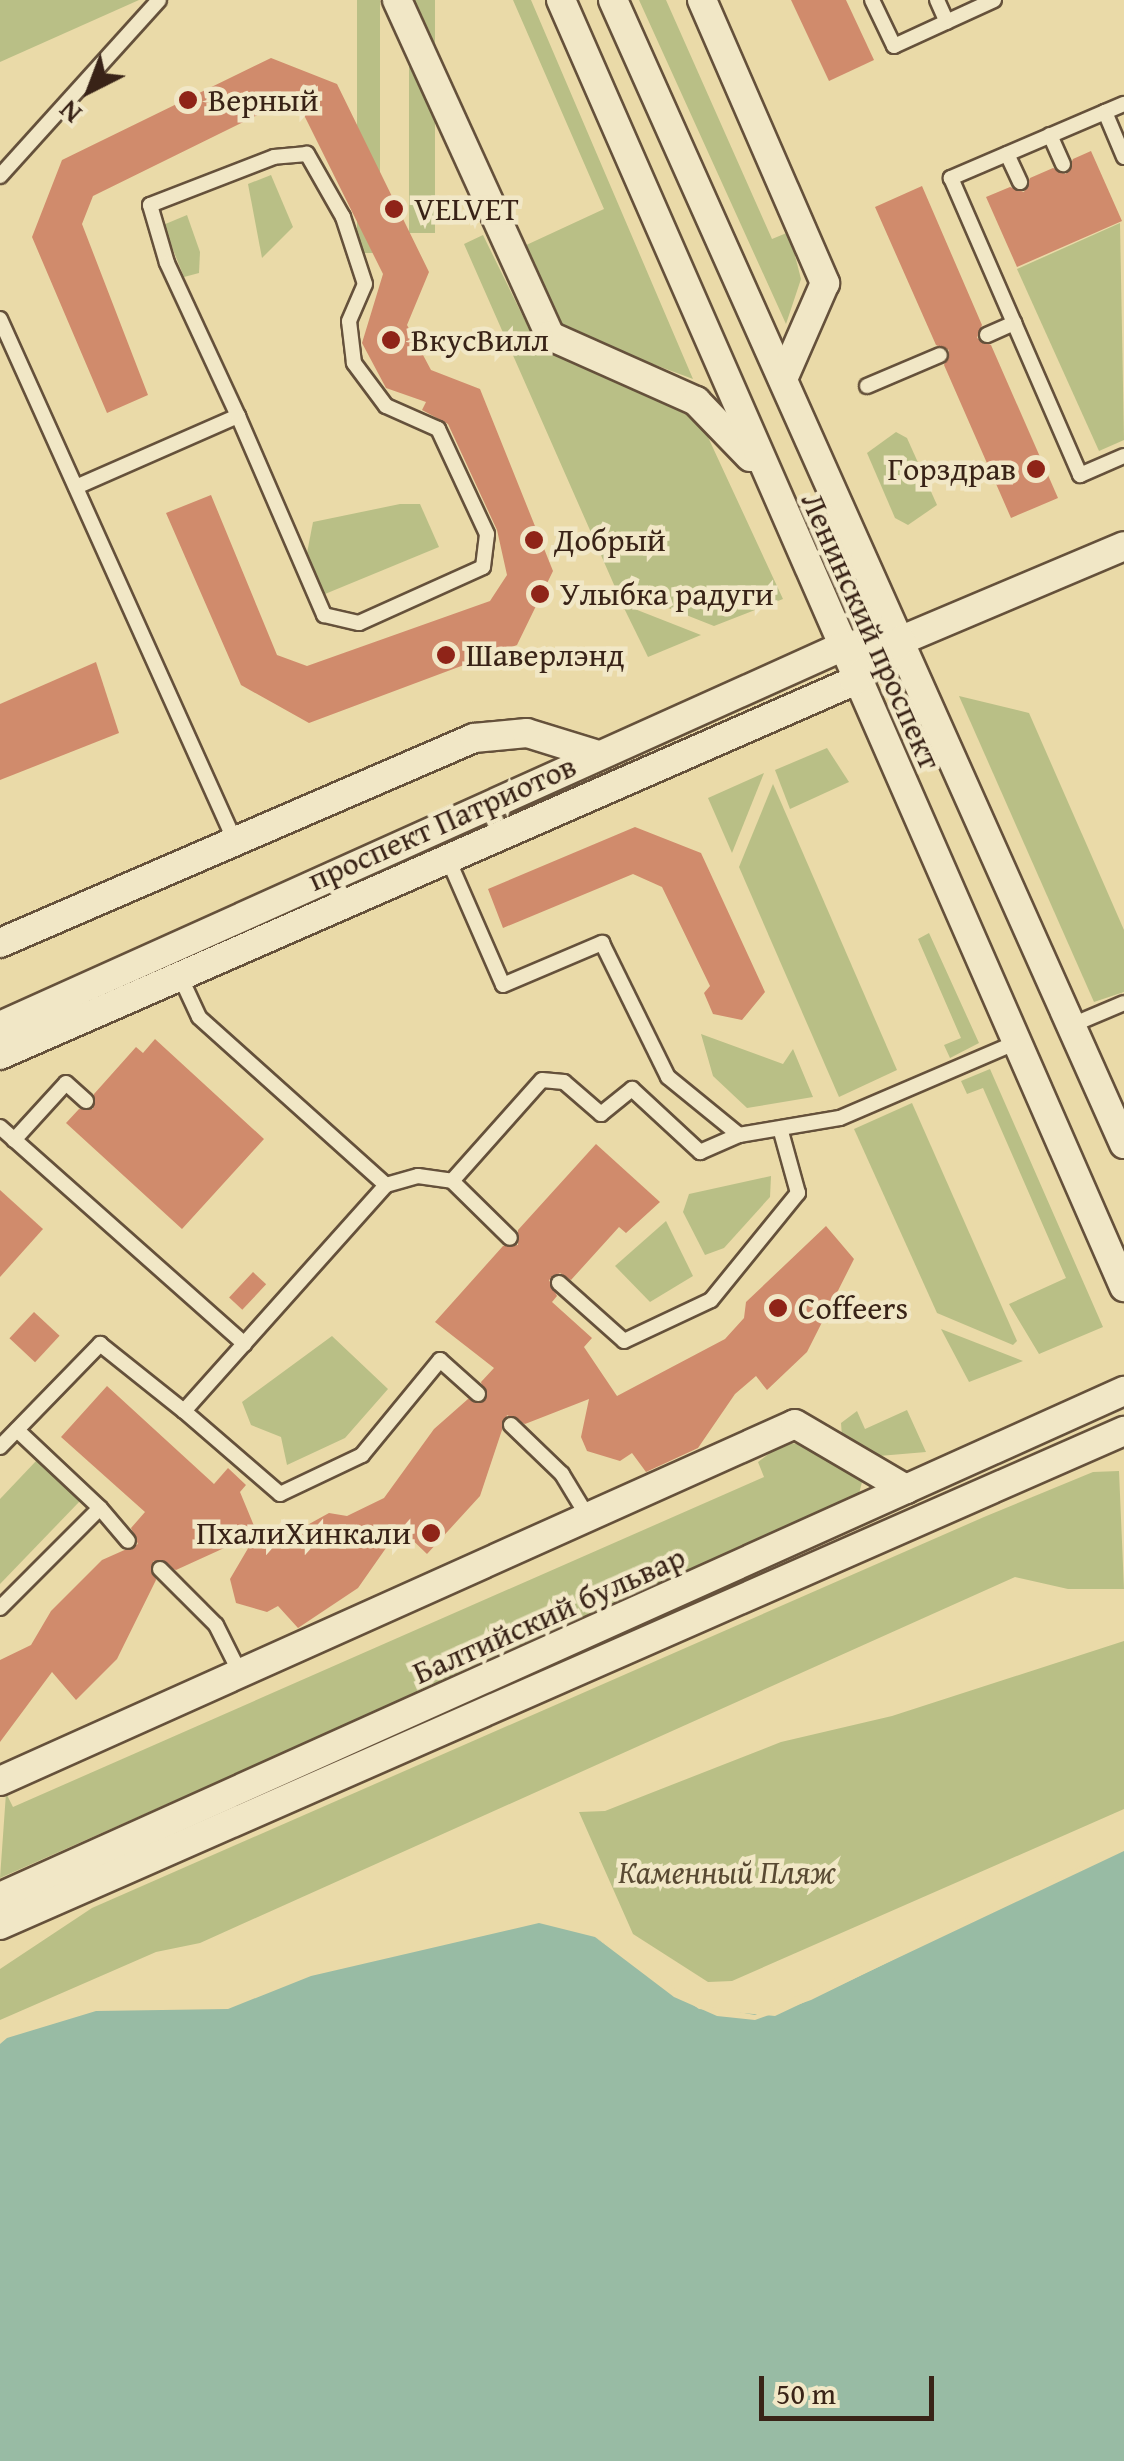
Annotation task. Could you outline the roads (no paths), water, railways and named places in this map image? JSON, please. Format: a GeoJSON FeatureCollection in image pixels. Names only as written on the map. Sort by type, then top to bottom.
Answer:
{"type":"FeatureCollection","features":[{"type":"Feature","properties":{"kind":"street"},"geometry":{"type":"LineString","coordinates":[[397,0],[550,336],[696,401],[762,469]]}},
{"type":"Feature","properties":{"kind":"street","name":"Ленинский проспект"},"geometry":{"type":"LineString","coordinates":[[561,0],[854,681],[1124,1287]]}},
{"type":"Feature","properties":{"kind":"street","name":"Ленинский проспект"},"geometry":{"type":"LineString","coordinates":[[614,0],[1124,1144]]}},
{"type":"Feature","properties":{"kind":"street"},"geometry":{"type":"LineString","coordinates":[[702,0],[825,283],[783,379]]}},
{"type":"Feature","properties":{"kind":"street","name":"проспект Патриотов"},"geometry":{"type":"LineString","coordinates":[[0,1026],[563,778],[598,756],[840,648],[902,640],[1124,546]]}},
{"type":"Feature","properties":{"kind":"street","name":"проспект Патриотов"},"geometry":{"type":"LineString","coordinates":[[0,1055],[854,681],[902,640]]}},
{"type":"Feature","properties":{"kind":"street"},"geometry":{"type":"LineString","coordinates":[[0,943],[234,839],[500,732],[598,756]]}},
{"type":"Feature","properties":{"kind":"street","name":"Балтийский бульвар"},"geometry":{"type":"LineString","coordinates":[[0,1896],[1124,1391]]}},
{"type":"Feature","properties":{"kind":"street"},"geometry":{"type":"LineString","coordinates":[[0,1781],[795,1424],[906,1489]]}},
{"type":"Feature","properties":{"kind":"street","name":"Балтийский бульвар"},"geometry":{"type":"LineString","coordinates":[[0,1925],[1124,1431]]}},
{"type":"Feature","properties":{"kind":"lane"},"geometry":{"type":"LineString","coordinates":[[0,176],[159,0]]}},
{"type":"Feature","properties":{"kind":"lane"},"geometry":{"type":"LineString","coordinates":[[872,0],[894,46],[991,1]]}},
{"type":"Feature","properties":{"kind":"lane"},"geometry":{"type":"LineString","coordinates":[[937,0],[947,22]]}},
{"type":"Feature","properties":{"kind":"lane"},"geometry":{"type":"LineString","coordinates":[[1124,104],[951,178],[1080,475],[1124,456]]}},
{"type":"Feature","properties":{"kind":"lane"},"geometry":{"type":"LineString","coordinates":[[1105,112],[1124,157]]}},
{"type":"Feature","properties":{"kind":"lane"},"geometry":{"type":"LineString","coordinates":[[1050,135],[1063,164]]}},
{"type":"Feature","properties":{"kind":"lane"},"geometry":{"type":"LineString","coordinates":[[307,154],[343,218],[364,284],[349,321],[354,363],[386,406],[438,430],[487,534],[483,567],[359,623],[324,614],[238,416],[167,263],[150,205],[274,158],[307,154]]}},
{"type":"Feature","properties":{"kind":"lane"},"geometry":{"type":"LineString","coordinates":[[1007,154],[1020,182]]}},
{"type":"Feature","properties":{"kind":"lane"},"geometry":{"type":"LineString","coordinates":[[0,318],[234,839]]}},
{"type":"Feature","properties":{"kind":"lane"},"geometry":{"type":"LineString","coordinates":[[987,335],[1014,324]]}},
{"type":"Feature","properties":{"kind":"lane"},"geometry":{"type":"LineString","coordinates":[[867,386],[940,355]]}},
{"type":"Feature","properties":{"kind":"lane"},"geometry":{"type":"LineString","coordinates":[[76,487],[238,416]]}},
{"type":"Feature","properties":{"kind":"lane"},"geometry":{"type":"LineString","coordinates":[[448,859],[503,985],[602,943],[668,1077],[739,1135]]}},
{"type":"Feature","properties":{"kind":"lane"},"geometry":{"type":"LineString","coordinates":[[180,976],[198,1016],[386,1186]]}},
{"type":"Feature","properties":{"kind":"lane"},"geometry":{"type":"LineString","coordinates":[[1072,1025],[1124,1003]]}},
{"type":"Feature","properties":{"kind":"lane"},"geometry":{"type":"LineString","coordinates":[[452,1181],[542,1080],[564,1082],[601,1114],[632,1089],[700,1152],[739,1135],[840,1118],[1015,1043]]}},
{"type":"Feature","properties":{"kind":"lane"},"geometry":{"type":"LineString","coordinates":[[14,1140],[66,1082],[86,1101]]}},
{"type":"Feature","properties":{"kind":"lane"},"geometry":{"type":"LineString","coordinates":[[0,1127],[244,1344]]}},
{"type":"Feature","properties":{"kind":"lane"},"geometry":{"type":"LineString","coordinates":[[559,1283],[624,1341],[711,1300],[798,1193],[780,1128]]}},
{"type":"Feature","properties":{"kind":"lane"},"geometry":{"type":"LineString","coordinates":[[184,1410],[386,1186],[418,1176],[452,1181],[510,1238]]}},
{"type":"Feature","properties":{"kind":"lane"},"geometry":{"type":"LineString","coordinates":[[0,1447],[100,1344],[184,1410],[280,1494],[362,1455],[440,1360],[478,1394]]}},
{"type":"Feature","properties":{"kind":"lane"},"geometry":{"type":"LineString","coordinates":[[511,1424],[562,1474],[588,1517]]}},
{"type":"Feature","properties":{"kind":"lane"},"geometry":{"type":"LineString","coordinates":[[17,1430],[100,1508],[128,1540]]}},
{"type":"Feature","properties":{"kind":"lane"},"geometry":{"type":"LineString","coordinates":[[0,1608],[100,1508]]}},
{"type":"Feature","properties":{"kind":"lane"},"geometry":{"type":"LineString","coordinates":[[160,1569],[216,1624],[240,1673]]}},
{"type":"Feature","properties":{"kind":"place","name":"Верный"},"geometry":{"type":"Point","coordinates":[188,100]}},
{"type":"Feature","properties":{"kind":"place","name":"VELVET"},"geometry":{"type":"Point","coordinates":[394,209]}},
{"type":"Feature","properties":{"kind":"place","name":"ВкусВилл"},"geometry":{"type":"Point","coordinates":[391,340]}},
{"type":"Feature","properties":{"kind":"place","name":"Горздрав"},"geometry":{"type":"Point","coordinates":[1036,469]}},
{"type":"Feature","properties":{"kind":"place","name":"Добрый"},"geometry":{"type":"Point","coordinates":[534,540]}},
{"type":"Feature","properties":{"kind":"place","name":"Улыбка радуги"},"geometry":{"type":"Point","coordinates":[540,594]}},
{"type":"Feature","properties":{"kind":"place","name":"Шаверлэнд"},"geometry":{"type":"Point","coordinates":[446,655]}},
{"type":"Feature","properties":{"kind":"place","name":"Coffeers"},"geometry":{"type":"Point","coordinates":[778,1308]}},
{"type":"Feature","properties":{"kind":"place","name":"ПхалиХинкали"},"geometry":{"type":"Point","coordinates":[431,1533]}},
{"type":"Feature","properties":{"kind":"park label","name":"Каменный Пляж"},"geometry":{"type":"Point","coordinates":[727,1872]}}]}
